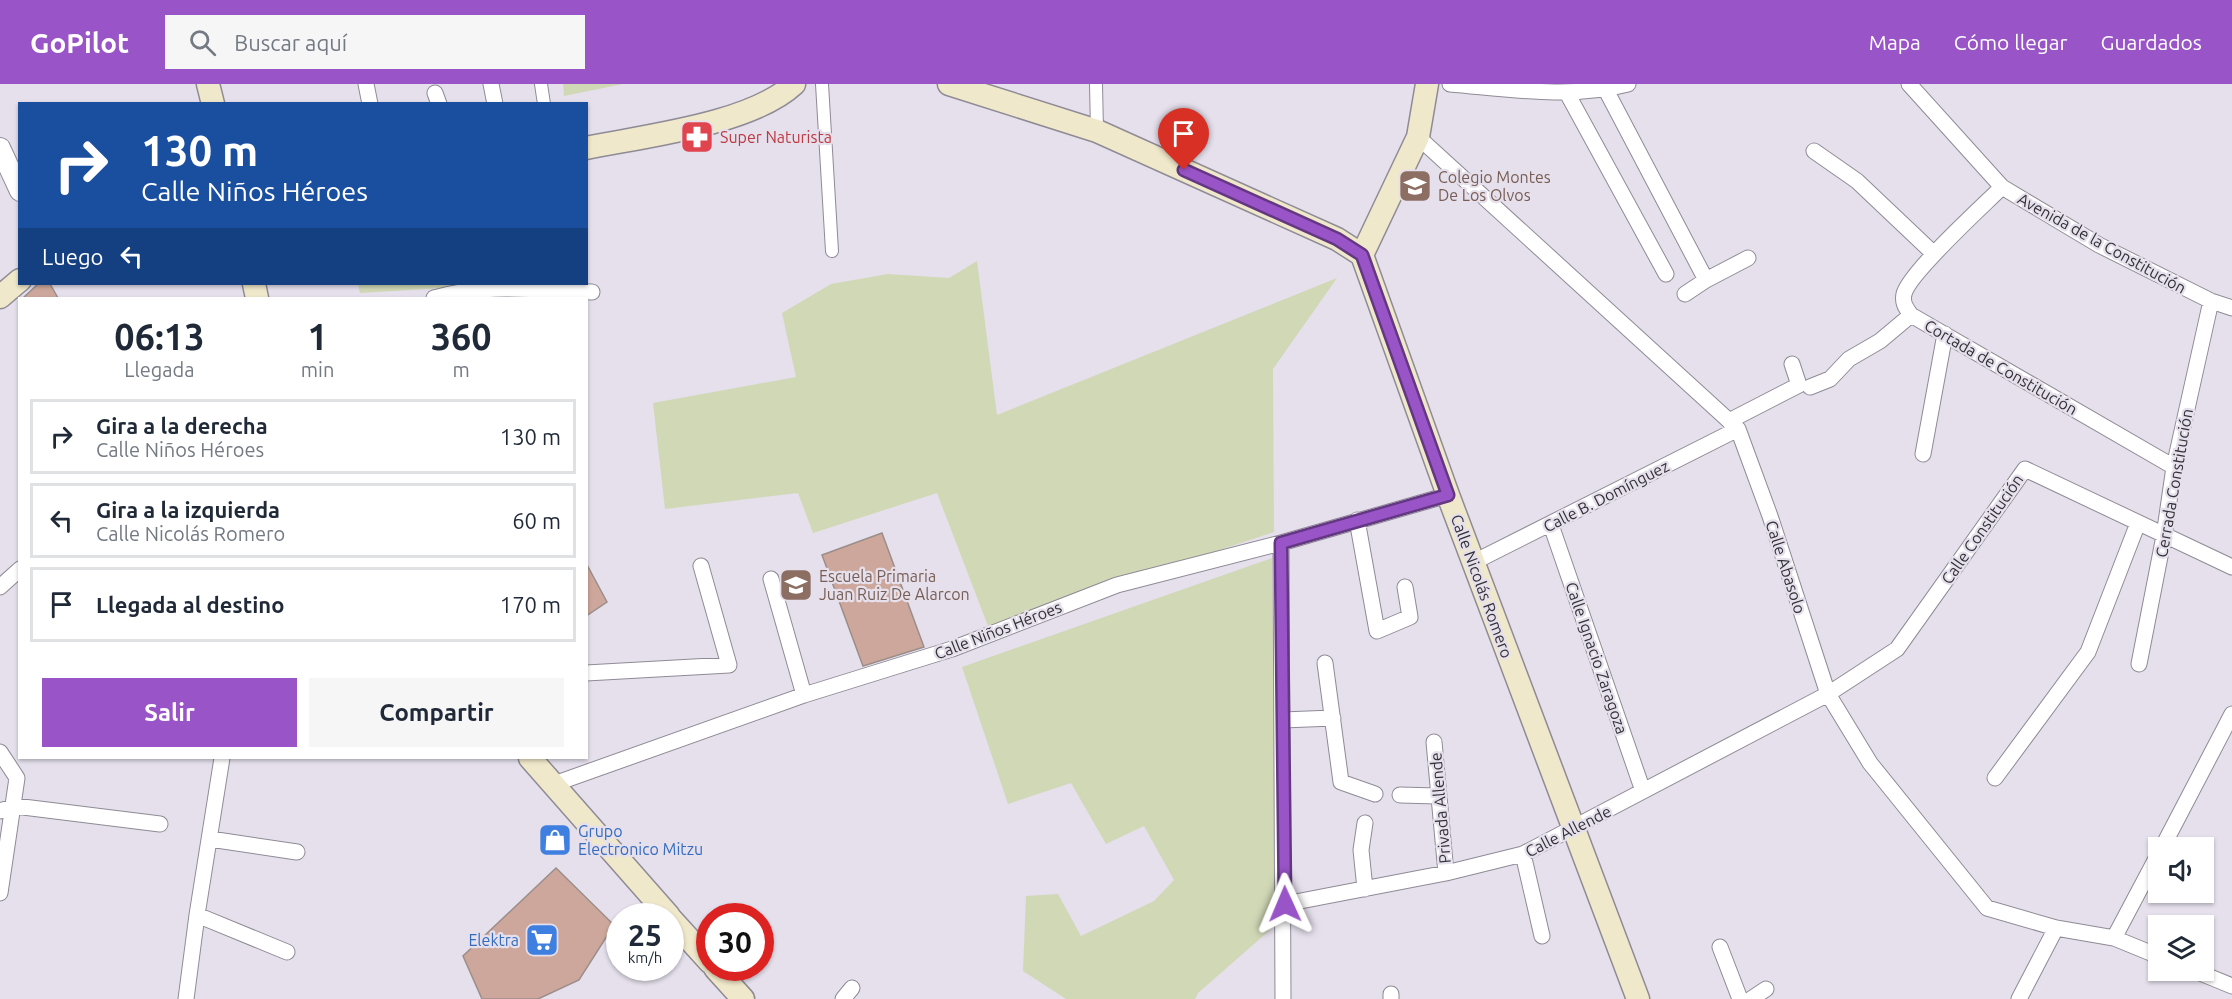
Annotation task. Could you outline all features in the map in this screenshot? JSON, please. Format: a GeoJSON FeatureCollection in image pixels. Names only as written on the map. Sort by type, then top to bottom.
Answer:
{"type":"FeatureCollection","features":[{"type":"Feature","properties":{"kind":"main road"},"geometry":{"type":"LineString","coordinates":[[208,84],[212,102]]}},
{"type":"Feature","properties":{"kind":"main road"},"geometry":{"type":"LineString","coordinates":[[588,148],[736,115],[769,101],[794,84]]}},
{"type":"Feature","properties":{"kind":"main road"},"geometry":{"type":"LineString","coordinates":[[949,84],[1097,131],[1337,239],[1362,255],[1418,137],[1427,84]]}},
{"type":"Feature","properties":{"kind":"main road","name":"Calle Nicolás Romero"},"geometry":{"type":"LineString","coordinates":[[1362,255],[1448,495],[1638,999]]}},
{"type":"Feature","properties":{"kind":"main road"},"geometry":{"type":"LineString","coordinates":[[0,297],[18,282]]}},
{"type":"Feature","properties":{"kind":"main road"},"geometry":{"type":"LineString","coordinates":[[531,759],[658,903]]}},
{"type":"Feature","properties":{"kind":"main road"},"geometry":{"type":"LineString","coordinates":[[684,933],[696,946]]}},
{"type":"Feature","properties":{"kind":"main road"},"geometry":{"type":"LineString","coordinates":[[727,981],[743,999]]}},
{"type":"Feature","properties":{"kind":"street"},"geometry":{"type":"LineString","coordinates":[[366,84],[370,102]]}},
{"type":"Feature","properties":{"kind":"street"},"geometry":{"type":"LineString","coordinates":[[491,84],[495,102]]}},
{"type":"Feature","properties":{"kind":"street"},"geometry":{"type":"LineString","coordinates":[[541,84],[544,102]]}},
{"type":"Feature","properties":{"kind":"street"},"geometry":{"type":"LineString","coordinates":[[822,84],[832,251]]}},
{"type":"Feature","properties":{"kind":"street"},"geometry":{"type":"LineString","coordinates":[[1096,84],[1097,131]]}},
{"type":"Feature","properties":{"kind":"street"},"geometry":{"type":"LineString","coordinates":[[1450,84],[1567,93],[1606,90],[1628,84]]}},
{"type":"Feature","properties":{"kind":"street","name":"Avenida de la Constitución"},"geometry":{"type":"LineString","coordinates":[[1909,84],[2002,187],[2099,244],[2211,301],[2232,308]]}},
{"type":"Feature","properties":{"kind":"street"},"geometry":{"type":"LineString","coordinates":[[1606,90],[1706,280]]}},
{"type":"Feature","properties":{"kind":"street"},"geometry":{"type":"LineString","coordinates":[[1567,93],[1666,274]]}},
{"type":"Feature","properties":{"kind":"street","name":"Calle Abasolo"},"geometry":{"type":"LineString","coordinates":[[1418,137],[1733,425],[1770,516],[1828,694],[1870,763],[1988,908],[2056,928],[2114,938],[2148,952]]}},
{"type":"Feature","properties":{"kind":"street"},"geometry":{"type":"LineString","coordinates":[[0,148],[18,187]]}},
{"type":"Feature","properties":{"kind":"street"},"geometry":{"type":"LineString","coordinates":[[1814,151],[1857,181],[1934,254]]}},
{"type":"Feature","properties":{"kind":"street","name":"Cortada de Constitución"},"geometry":{"type":"LineString","coordinates":[[2002,187],[1934,254],[1904,291],[1903,302],[1911,315],[2174,467]]}},
{"type":"Feature","properties":{"kind":"street"},"geometry":{"type":"LineString","coordinates":[[1685,294],[1748,258]]}},
{"type":"Feature","properties":{"kind":"street"},"geometry":{"type":"LineString","coordinates":[[438,297],[454,292],[476,291],[592,292]]}},
{"type":"Feature","properties":{"kind":"street","name":"Cerrada Constitución"},"geometry":{"type":"LineString","coordinates":[[2139,664],[2164,536],[2174,467],[2211,301]]}},
{"type":"Feature","properties":{"kind":"street"},"geometry":{"type":"LineString","coordinates":[[1810,387],[1830,379],[1849,359],[1880,341],[1911,315]]}},
{"type":"Feature","properties":{"kind":"street"},"geometry":{"type":"LineString","coordinates":[[1923,454],[1945,334]]}},
{"type":"Feature","properties":{"kind":"street","name":"Calle B. Domínguez"},"geometry":{"type":"LineString","coordinates":[[1474,562],[1551,525],[1733,425],[1799,385],[1792,364]]}},
{"type":"Feature","properties":{"kind":"street","name":"Calle Constitución"},"geometry":{"type":"LineString","coordinates":[[1828,694],[1897,649],[2025,469],[2232,567]]}},
{"type":"Feature","properties":{"kind":"street","name":"Calle Niños Héroes"},"geometry":{"type":"LineString","coordinates":[[554,784],[804,695],[952,649],[1117,585],[1281,543],[1448,495]]}},
{"type":"Feature","properties":{"kind":"street"},"geometry":{"type":"LineString","coordinates":[[1357,520],[1377,631],[1410,617],[1405,587]]}},
{"type":"Feature","properties":{"kind":"street"},"geometry":{"type":"LineString","coordinates":[[1995,778],[2088,652],[2138,523]]}},
{"type":"Feature","properties":{"kind":"street","name":"Calle Ignacio Zaragoza"},"geometry":{"type":"LineString","coordinates":[[1551,525],[1643,791]]}},
{"type":"Feature","properties":{"kind":"street"},"geometry":{"type":"LineString","coordinates":[[1281,543],[1285,904],[1283,999]]}},
{"type":"Feature","properties":{"kind":"street"},"geometry":{"type":"LineString","coordinates":[[588,673],[729,665],[701,566]]}},
{"type":"Feature","properties":{"kind":"street"},"geometry":{"type":"LineString","coordinates":[[0,587],[18,571]]}},
{"type":"Feature","properties":{"kind":"street"},"geometry":{"type":"LineString","coordinates":[[771,579],[804,695]]}},
{"type":"Feature","properties":{"kind":"street"},"geometry":{"type":"LineString","coordinates":[[1324,663],[1341,782],[1375,794]]}},
{"type":"Feature","properties":{"kind":"street","name":"Calle Allende"},"geometry":{"type":"LineString","coordinates":[[1285,904],[1446,873],[1523,854],[1573,830],[1828,694]]}},
{"type":"Feature","properties":{"kind":"street"},"geometry":{"type":"LineString","coordinates":[[2168,837],[2232,714]]}},
{"type":"Feature","properties":{"kind":"street"},"geometry":{"type":"LineString","coordinates":[[1282,720],[1333,718]]}},
{"type":"Feature","properties":{"kind":"street","name":"Privada Allende"},"geometry":{"type":"LineString","coordinates":[[1434,742],[1437,796],[1446,873]]}},
{"type":"Feature","properties":{"kind":"street"},"geometry":{"type":"LineString","coordinates":[[0,752],[17,778],[15,806],[0,893]]}},
{"type":"Feature","properties":{"kind":"street"},"geometry":{"type":"LineString","coordinates":[[186,999],[196,915],[222,759]]}},
{"type":"Feature","properties":{"kind":"street"},"geometry":{"type":"LineString","coordinates":[[1400,795],[1437,796]]}},
{"type":"Feature","properties":{"kind":"street"},"geometry":{"type":"LineString","coordinates":[[0,811],[15,806],[160,824]]}},
{"type":"Feature","properties":{"kind":"street"},"geometry":{"type":"LineString","coordinates":[[1365,823],[1361,850],[1365,889]]}},
{"type":"Feature","properties":{"kind":"street"},"geometry":{"type":"LineString","coordinates":[[210,839],[297,852]]}},
{"type":"Feature","properties":{"kind":"street"},"geometry":{"type":"LineString","coordinates":[[1523,854],[1542,936]]}},
{"type":"Feature","properties":{"kind":"street"},"geometry":{"type":"LineString","coordinates":[[2114,938],[2148,874]]}},
{"type":"Feature","properties":{"kind":"street"},"geometry":{"type":"LineString","coordinates":[[196,915],[286,952]]}},
{"type":"Feature","properties":{"kind":"street"},"geometry":{"type":"LineString","coordinates":[[2019,999],[2056,928]]}},
{"type":"Feature","properties":{"kind":"street"},"geometry":{"type":"LineString","coordinates":[[1720,947],[1740,999]]}},
{"type":"Feature","properties":{"kind":"street"},"geometry":{"type":"LineString","coordinates":[[2214,979],[2232,986]]}},
{"type":"Feature","properties":{"kind":"street"},"geometry":{"type":"LineString","coordinates":[[1751,999],[1766,989]]}},
{"type":"Feature","properties":{"kind":"green space"},"geometry":{"type":"Polygon","coordinates":[[[563,84],[623,84],[564,96],[563,84]]]}},
{"type":"Feature","properties":{"kind":"green space"},"geometry":{"type":"Polygon","coordinates":[[[977,261],[997,415],[1337,278],[1273,369],[1274,532],[988,626],[937,493],[813,533],[798,493],[665,509],[653,403],[796,377],[782,313],[831,284],[888,274],[949,278],[977,261]]]}},
{"type":"Feature","properties":{"kind":"green space"},"geometry":{"type":"Polygon","coordinates":[[[358,285],[493,285],[360,293],[358,285]]]}},
{"type":"Feature","properties":{"kind":"green space"},"geometry":{"type":"Polygon","coordinates":[[[1272,558],[1277,924],[1198,993],[1195,999],[1066,999],[1023,971],[1026,896],[1058,894],[1081,936],[1154,901],[1174,880],[1144,826],[1106,844],[1071,783],[1008,804],[962,667],[1272,558]]]}},
{"type":"Feature","properties":{"kind":"building"},"geometry":{"type":"Polygon","coordinates":[[[37,285],[51,285],[57,297],[24,297],[37,285]]]}},
{"type":"Feature","properties":{"kind":"building"},"geometry":{"type":"Polygon","coordinates":[[[882,533],[924,647],[863,666],[822,555],[882,533]]]}},
{"type":"Feature","properties":{"kind":"building"},"geometry":{"type":"Polygon","coordinates":[[[588,567],[607,602],[588,615],[588,567]]]}},
{"type":"Feature","properties":{"kind":"building","name":"Elektra"},"geometry":{"type":"Polygon","coordinates":[[[556,868],[606,917],[606,938],[579,980],[538,999],[482,999],[463,956],[556,868]]]}},
{"type":"Feature","properties":{"kind":"place","name":"Super Naturista"},"geometry":{"type":"Point","coordinates":[697,137]}},
{"type":"Feature","properties":{"kind":"place","name":"Colegio Montes De Los Olvos"},"geometry":{"type":"Point","coordinates":[1415,186]}},
{"type":"Feature","properties":{"kind":"place","name":"Escuela Primaria Juan Ruiz De Alarcon"},"geometry":{"type":"Point","coordinates":[796,585]}},
{"type":"Feature","properties":{"kind":"place","name":"Grupo Electronico Mitzu"},"geometry":{"type":"Point","coordinates":[555,840]}},
{"type":"Feature","properties":{"kind":"place","name":"Elektra"},"geometry":{"type":"Point","coordinates":[542,940]}},
{"type":"Feature","properties":{"kind":"route"},"geometry":{"type":"LineString","coordinates":[[1184,170],[1337,239],[1362,255],[1448,495],[1281,543],[1285,904]]}}]}
